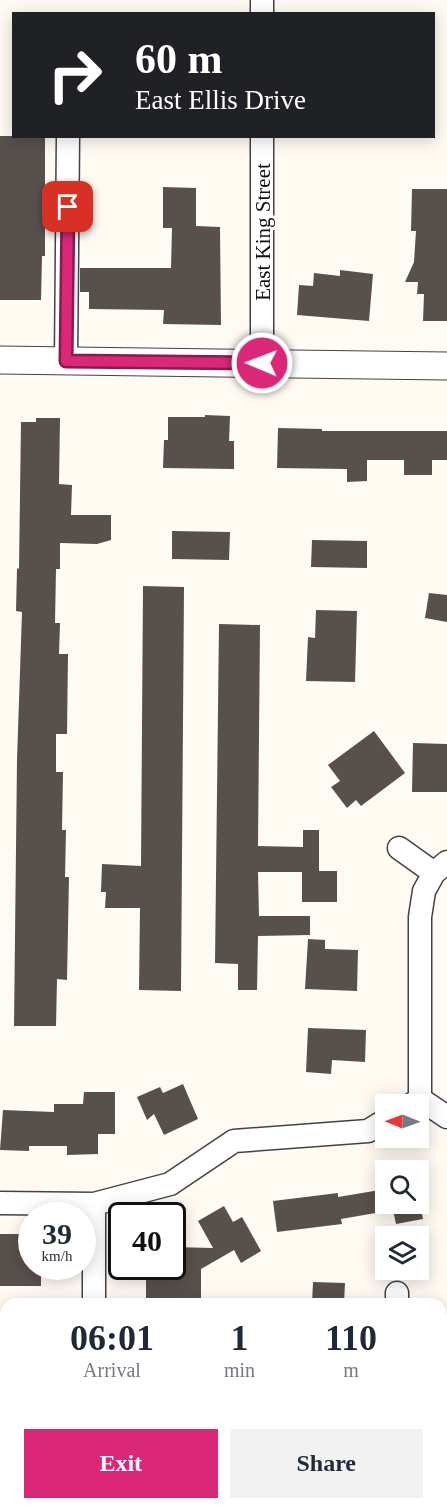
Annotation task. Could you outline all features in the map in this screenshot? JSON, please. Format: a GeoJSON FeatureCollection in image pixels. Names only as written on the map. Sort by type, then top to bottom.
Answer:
{"type":"FeatureCollection","features":[{"type":"Feature","properties":{"kind":"street"},"geometry":{"type":"LineString","coordinates":[[66,361],[68,138]]}},
{"type":"Feature","properties":{"kind":"street","name":"East King Street"},"geometry":{"type":"LineString","coordinates":[[262,138],[262,363]]}},
{"type":"Feature","properties":{"kind":"street"},"geometry":{"type":"LineString","coordinates":[[0,360],[443,364]]}},
{"type":"Feature","properties":{"kind":"street"},"geometry":{"type":"LineString","coordinates":[[399,848],[441,867],[424,891],[420,916],[416,1094]]}},
{"type":"Feature","properties":{"kind":"street"},"geometry":{"type":"LineString","coordinates":[[429,1108],[447,1117]]}},
{"type":"Feature","properties":{"kind":"street"},"geometry":{"type":"LineString","coordinates":[[96,1203],[170,1184],[234,1141],[368,1131],[375,1127]]}},
{"type":"Feature","properties":{"kind":"street"},"geometry":{"type":"LineString","coordinates":[[0,1203],[18,1203]]}},
{"type":"Feature","properties":{"kind":"street"},"geometry":{"type":"LineString","coordinates":[[94,1280],[94,1298]]}},
{"type":"Feature","properties":{"kind":"building"},"geometry":{"type":"Polygon","coordinates":[[[0,136],[45,138],[45,256],[42,256],[41,300],[0,300],[0,136]]]}},
{"type":"Feature","properties":{"kind":"building"},"geometry":{"type":"Polygon","coordinates":[[[163,187],[196,188],[196,226],[220,227],[221,325],[163,324],[164,310],[89,309],[89,292],[80,292],[80,268],[171,268],[172,228],[163,228],[163,187]]]}},
{"type":"Feature","properties":{"kind":"building"},"geometry":{"type":"Polygon","coordinates":[[[412,189],[447,189],[447,321],[423,321],[424,294],[417,294],[418,282],[405,282],[414,262],[416,231],[411,231],[412,189]]]}},
{"type":"Feature","properties":{"kind":"building"},"geometry":{"type":"Polygon","coordinates":[[[340,270],[373,274],[369,321],[297,315],[299,285],[313,286],[314,273],[340,276],[340,270]]]}},
{"type":"Feature","properties":{"kind":"building"},"geometry":{"type":"Polygon","coordinates":[[[205,415],[230,416],[229,441],[234,441],[234,469],[163,468],[164,440],[168,440],[168,417],[205,417],[205,415]]]}},
{"type":"Feature","properties":{"kind":"building"},"geometry":{"type":"Polygon","coordinates":[[[36,418],[60,418],[59,484],[72,485],[71,515],[111,515],[111,540],[97,544],[60,543],[60,569],[56,569],[55,623],[60,623],[59,654],[68,654],[67,734],[56,734],[56,772],[63,772],[62,830],[66,830],[65,877],[69,877],[67,980],[57,979],[56,1026],[14,1026],[17,760],[22,612],[16,611],[17,568],[19,569],[21,422],[36,422],[36,418]]]}},
{"type":"Feature","properties":{"kind":"building"},"geometry":{"type":"Polygon","coordinates":[[[278,428],[322,429],[322,431],[447,431],[447,460],[432,460],[432,475],[404,475],[404,460],[367,460],[367,481],[347,482],[347,469],[277,468],[278,428]]]}},
{"type":"Feature","properties":{"kind":"building"},"geometry":{"type":"Polygon","coordinates":[[[172,531],[230,532],[229,560],[172,559],[172,531]]]}},
{"type":"Feature","properties":{"kind":"building"},"geometry":{"type":"Polygon","coordinates":[[[312,540],[367,541],[367,568],[311,567],[312,540]]]}},
{"type":"Feature","properties":{"kind":"building"},"geometry":{"type":"Polygon","coordinates":[[[143,586],[184,587],[181,991],[139,990],[140,908],[105,908],[106,892],[101,892],[102,864],[141,866],[143,586]]]}},
{"type":"Feature","properties":{"kind":"building"},"geometry":{"type":"Polygon","coordinates":[[[429,593],[447,595],[447,622],[425,618],[429,593]]]}},
{"type":"Feature","properties":{"kind":"building"},"geometry":{"type":"Polygon","coordinates":[[[316,610],[357,611],[355,682],[306,681],[308,637],[315,638],[316,610]]]}},
{"type":"Feature","properties":{"kind":"building"},"geometry":{"type":"Polygon","coordinates":[[[219,624],[260,625],[258,846],[303,847],[303,830],[319,830],[319,871],[337,871],[337,902],[302,902],[302,872],[258,872],[259,916],[310,916],[310,935],[258,936],[257,990],[238,990],[238,964],[215,963],[219,624]]]}},
{"type":"Feature","properties":{"kind":"building"},"geometry":{"type":"Polygon","coordinates":[[[374,731],[405,773],[361,806],[356,800],[347,808],[331,787],[340,781],[328,765],[374,731]]]}},
{"type":"Feature","properties":{"kind":"building"},"geometry":{"type":"Polygon","coordinates":[[[413,743],[447,744],[447,792],[412,792],[413,743]]]}},
{"type":"Feature","properties":{"kind":"building"},"geometry":{"type":"Polygon","coordinates":[[[308,939],[325,940],[325,949],[358,950],[357,991],[305,989],[308,939]]]}},
{"type":"Feature","properties":{"kind":"building"},"geometry":{"type":"Polygon","coordinates":[[[308,1028],[366,1030],[365,1062],[332,1060],[331,1074],[306,1072],[308,1028]]]}},
{"type":"Feature","properties":{"kind":"building"},"geometry":{"type":"Polygon","coordinates":[[[183,1084],[198,1119],[164,1135],[154,1114],[147,1120],[137,1097],[160,1087],[163,1093],[183,1084]]]}},
{"type":"Feature","properties":{"kind":"building"},"geometry":{"type":"Polygon","coordinates":[[[84,1092],[115,1092],[115,1134],[98,1134],[98,1154],[67,1155],[67,1146],[29,1146],[29,1151],[0,1150],[3,1110],[54,1112],[54,1104],[83,1104],[84,1092]]]}},
{"type":"Feature","properties":{"kind":"building"},"geometry":{"type":"Polygon","coordinates":[[[375,1191],[375,1213],[341,1219],[342,1224],[277,1232],[273,1201],[338,1193],[338,1197],[375,1191]]]}},
{"type":"Feature","properties":{"kind":"building"},"geometry":{"type":"Polygon","coordinates":[[[224,1206],[233,1222],[242,1217],[261,1251],[241,1263],[234,1250],[201,1269],[201,1298],[146,1298],[146,1280],[186,1280],[186,1247],[213,1248],[198,1221],[224,1206]]]}},
{"type":"Feature","properties":{"kind":"building"},"geometry":{"type":"Polygon","coordinates":[[[394,1214],[422,1214],[423,1219],[396,1224],[394,1214]]]}},
{"type":"Feature","properties":{"kind":"building"},"geometry":{"type":"Polygon","coordinates":[[[0,1234],[18,1234],[18,1280],[41,1280],[41,1286],[0,1286],[0,1234]]]}},
{"type":"Feature","properties":{"kind":"building"},"geometry":{"type":"Polygon","coordinates":[[[313,1282],[345,1283],[344,1298],[312,1298],[313,1282]]]}},
{"type":"Feature","properties":{"kind":"route"},"geometry":{"type":"LineString","coordinates":[[68,207],[66,361],[262,363]]}}]}
